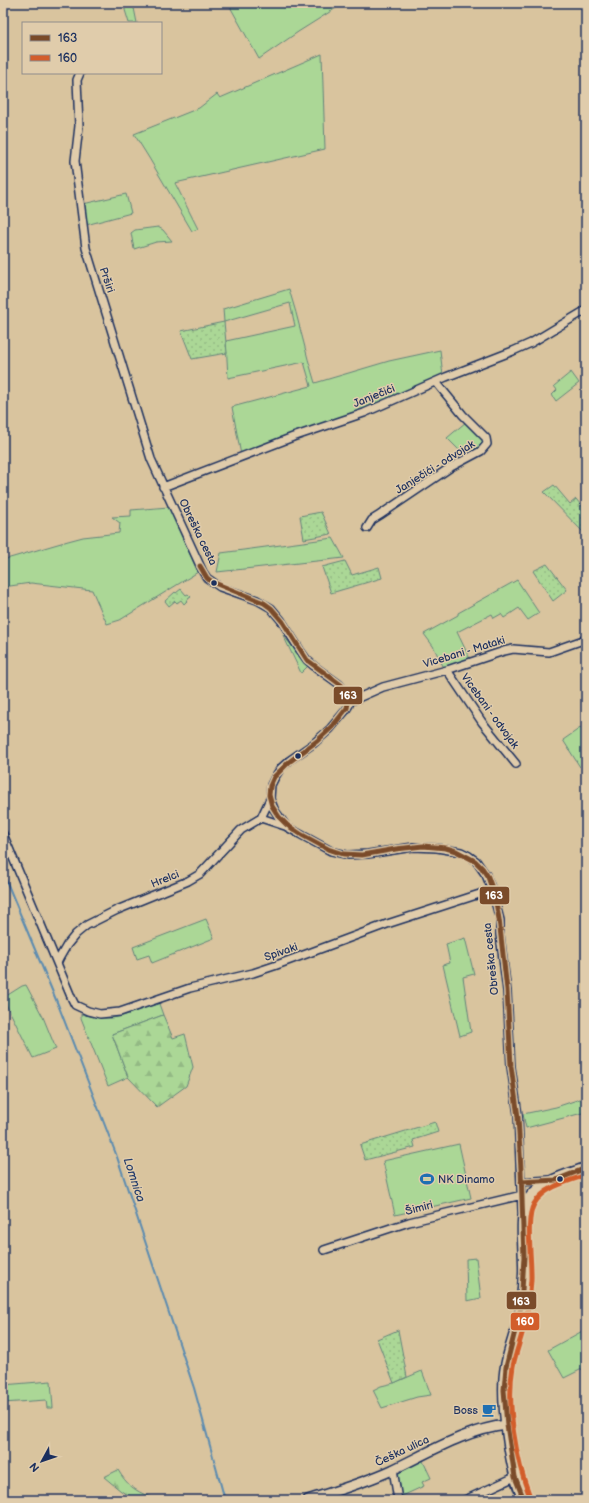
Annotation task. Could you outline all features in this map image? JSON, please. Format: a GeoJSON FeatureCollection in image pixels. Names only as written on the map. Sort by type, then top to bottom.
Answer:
{"type":"FeatureCollection","features":[{"type":"Feature","properties":{"kind":"main road"},"geometry":{"type":"LineString","coordinates":[[522,1217],[525,1205],[533,1193],[542,1186],[586,1168]]}},
{"type":"Feature","properties":{"kind":"main road","name":"Obreška cesta"},"geometry":{"type":"LineString","coordinates":[[522,1217],[524,1257],[521,1307],[504,1378],[507,1425],[515,1477],[524,1500]]}},
{"type":"Feature","properties":{"kind":"street","name":"Prširi"},"geometry":{"type":"LineString","coordinates":[[80,74],[77,80],[79,126],[75,161],[86,248],[144,437],[163,487]]}},
{"type":"Feature","properties":{"kind":"street","name":"Janječići"},"geometry":{"type":"LineString","coordinates":[[163,487],[364,413],[514,351],[531,343],[586,310]]}},
{"type":"Feature","properties":{"kind":"street","name":"Janječići - odvojak"},"geometry":{"type":"LineString","coordinates":[[367,528],[372,520],[451,467],[481,451],[488,444],[486,438],[463,415],[436,382]]}},
{"type":"Feature","properties":{"kind":"street","name":"Obreška cesta"},"geometry":{"type":"LineString","coordinates":[[163,487],[207,578],[220,587],[256,600],[271,608],[308,660],[339,684],[348,693],[349,702]]}},
{"type":"Feature","properties":{"kind":"street","name":"Vicebani - Mataki"},"geometry":{"type":"LineString","coordinates":[[349,702],[383,687],[447,670],[504,651],[513,649],[549,652],[586,639]]}},
{"type":"Feature","properties":{"kind":"street","name":"Vicebani - odvojak"},"geometry":{"type":"LineString","coordinates":[[447,670],[482,722],[516,764]]}},
{"type":"Feature","properties":{"kind":"street"},"geometry":{"type":"LineString","coordinates":[[287,827],[261,818],[270,799],[271,785],[281,768],[322,736],[346,710],[349,702]]}},
{"type":"Feature","properties":{"kind":"street","name":"Obreška cesta"},"geometry":{"type":"LineString","coordinates":[[270,799],[275,811],[287,827],[331,850],[348,855],[368,854],[413,847],[437,848],[461,852],[469,856],[482,868],[492,890],[500,920],[507,992],[511,1067],[518,1115],[522,1217]]}},
{"type":"Feature","properties":{"kind":"street","name":"Hrelci"},"geometry":{"type":"LineString","coordinates":[[58,963],[67,945],[81,929],[117,910],[194,878],[208,867],[241,830],[261,818]]}},
{"type":"Feature","properties":{"kind":"street"},"geometry":{"type":"LineString","coordinates":[[3,834],[37,919],[58,963]]}},
{"type":"Feature","properties":{"kind":"street","name":"Spivaki"},"geometry":{"type":"LineString","coordinates":[[58,963],[75,1004],[88,1011],[100,1014],[111,1014],[126,1011],[190,988],[253,973],[387,924],[492,890]]}},
{"type":"Feature","properties":{"kind":"street"},"geometry":{"type":"LineString","coordinates":[[521,1182],[556,1180]]}},
{"type":"Feature","properties":{"kind":"street","name":"Šimiri"},"geometry":{"type":"LineString","coordinates":[[324,1250],[409,1222],[522,1195]]}},
{"type":"Feature","properties":{"kind":"street","name":"Češka ulica"},"geometry":{"type":"LineString","coordinates":[[308,1500],[380,1475],[447,1443],[492,1427],[507,1425]]}},
{"type":"Feature","properties":{"kind":"street"},"geometry":{"type":"LineString","coordinates":[[393,1469],[398,1500]]}},
{"type":"Feature","properties":{"kind":"street"},"geometry":{"type":"LineString","coordinates":[[465,1500],[515,1477]]}},
{"type":"Feature","properties":{"kind":"green space"},"geometry":{"type":"Polygon","coordinates":[[[125,3],[133,3],[137,22],[129,22],[125,10],[125,3]]]}},
{"type":"Feature","properties":{"kind":"green space"},"geometry":{"type":"Polygon","coordinates":[[[228,3],[344,3],[259,59],[228,3]]]}},
{"type":"Feature","properties":{"kind":"green space"},"geometry":{"type":"Polygon","coordinates":[[[322,54],[325,149],[175,183],[198,229],[192,231],[134,134],[199,108],[217,94],[220,98],[322,54]]]}},
{"type":"Feature","properties":{"kind":"green space"},"geometry":{"type":"Polygon","coordinates":[[[126,194],[131,213],[86,225],[83,204],[126,194]]]}},
{"type":"Feature","properties":{"kind":"green space"},"geometry":{"type":"Polygon","coordinates":[[[158,227],[163,230],[172,241],[156,242],[134,249],[131,233],[135,230],[158,227]]]}},
{"type":"Feature","properties":{"kind":"green space"},"geometry":{"type":"Polygon","coordinates":[[[289,289],[315,383],[389,361],[440,350],[443,376],[386,402],[241,455],[232,407],[311,386],[304,362],[228,378],[226,341],[295,326],[290,303],[224,322],[223,309],[289,289]]]}},
{"type":"Feature","properties":{"kind":"green space"},"geometry":{"type":"Polygon","coordinates":[[[224,322],[227,353],[192,359],[181,331],[224,322]]]}},
{"type":"Feature","properties":{"kind":"green space"},"geometry":{"type":"Polygon","coordinates":[[[571,372],[579,383],[556,401],[552,395],[557,390],[554,386],[571,372]]]}},
{"type":"Feature","properties":{"kind":"green space"},"geometry":{"type":"Polygon","coordinates":[[[466,422],[485,440],[485,446],[466,457],[447,438],[466,422]]]}},
{"type":"Feature","properties":{"kind":"green space"},"geometry":{"type":"Polygon","coordinates":[[[554,485],[570,504],[576,499],[586,511],[585,534],[544,492],[554,485]]]}},
{"type":"Feature","properties":{"kind":"green space"},"geometry":{"type":"Polygon","coordinates":[[[169,507],[198,572],[120,620],[107,624],[92,590],[31,583],[3,587],[3,560],[83,537],[119,533],[120,523],[112,517],[131,516],[131,510],[169,507]]]}},
{"type":"Feature","properties":{"kind":"green space"},"geometry":{"type":"Polygon","coordinates":[[[321,512],[331,534],[304,539],[300,516],[321,512]]]}},
{"type":"Feature","properties":{"kind":"green space"},"geometry":{"type":"Polygon","coordinates":[[[333,538],[344,558],[217,572],[221,553],[333,538]]]}},
{"type":"Feature","properties":{"kind":"green space"},"geometry":{"type":"Polygon","coordinates":[[[345,561],[352,575],[379,567],[382,578],[331,593],[322,567],[345,561]]]}},
{"type":"Feature","properties":{"kind":"green space"},"geometry":{"type":"Polygon","coordinates":[[[547,564],[567,590],[553,601],[533,571],[547,564]]]}},
{"type":"Feature","properties":{"kind":"green space"},"geometry":{"type":"Polygon","coordinates":[[[517,580],[539,613],[528,620],[519,608],[504,618],[501,614],[494,618],[492,614],[457,632],[470,659],[444,668],[433,646],[424,634],[517,580]]]}},
{"type":"Feature","properties":{"kind":"green space"},"geometry":{"type":"Polygon","coordinates":[[[181,589],[186,595],[188,594],[191,597],[184,604],[181,600],[177,603],[175,601],[169,606],[165,601],[181,589]]]}},
{"type":"Feature","properties":{"kind":"green space"},"geometry":{"type":"Polygon","coordinates":[[[283,635],[308,666],[301,673],[283,635]]]}},
{"type":"Feature","properties":{"kind":"green space"},"geometry":{"type":"Polygon","coordinates":[[[586,724],[586,763],[580,767],[563,740],[586,724]]]}},
{"type":"Feature","properties":{"kind":"green space"},"geometry":{"type":"Polygon","coordinates":[[[206,919],[214,938],[152,963],[149,955],[137,959],[133,947],[206,919]]]}},
{"type":"Feature","properties":{"kind":"green space"},"geometry":{"type":"Polygon","coordinates":[[[465,938],[474,974],[463,977],[471,1032],[460,1036],[443,965],[450,963],[446,944],[465,938]]]}},
{"type":"Feature","properties":{"kind":"green space"},"geometry":{"type":"Polygon","coordinates":[[[26,985],[43,1017],[56,1049],[33,1058],[3,998],[26,985]]]}},
{"type":"Feature","properties":{"kind":"green space"},"geometry":{"type":"Polygon","coordinates":[[[158,1001],[163,1015],[112,1034],[128,1077],[108,1086],[81,1018],[81,1014],[100,1018],[117,1017],[132,1013],[158,1001]]]}},
{"type":"Feature","properties":{"kind":"green space"},"geometry":{"type":"Polygon","coordinates":[[[163,1015],[173,1038],[185,1034],[193,1067],[186,1086],[157,1107],[128,1077],[112,1034],[163,1015]]]}},
{"type":"Feature","properties":{"kind":"green space"},"geometry":{"type":"Polygon","coordinates":[[[586,1097],[586,1112],[526,1128],[523,1114],[556,1107],[586,1097]]]}},
{"type":"Feature","properties":{"kind":"green space"},"geometry":{"type":"Polygon","coordinates":[[[435,1122],[438,1132],[413,1140],[415,1147],[365,1160],[360,1145],[435,1122]]]}},
{"type":"Feature","properties":{"kind":"green space","name":"NK Dinamo"},"geometry":{"type":"Polygon","coordinates":[[[459,1144],[471,1198],[395,1215],[383,1161],[459,1144]]]}},
{"type":"Feature","properties":{"kind":"green space"},"geometry":{"type":"Polygon","coordinates":[[[476,1258],[481,1298],[467,1301],[466,1259],[476,1258]]]}},
{"type":"Feature","properties":{"kind":"green space"},"geometry":{"type":"Polygon","coordinates":[[[586,1329],[586,1367],[564,1378],[548,1350],[586,1329]]]}},
{"type":"Feature","properties":{"kind":"green space"},"geometry":{"type":"Polygon","coordinates":[[[398,1330],[407,1377],[394,1383],[377,1339],[398,1330]]]}},
{"type":"Feature","properties":{"kind":"green space"},"geometry":{"type":"Polygon","coordinates":[[[422,1371],[431,1395],[417,1397],[382,1408],[373,1390],[422,1371]]]}},
{"type":"Feature","properties":{"kind":"green space"},"geometry":{"type":"Polygon","coordinates":[[[51,1381],[53,1408],[47,1408],[46,1400],[3,1403],[3,1385],[51,1381]]]}},
{"type":"Feature","properties":{"kind":"green space"},"geometry":{"type":"Polygon","coordinates":[[[422,1459],[431,1478],[422,1482],[424,1486],[400,1497],[396,1472],[422,1459]]]}},
{"type":"Feature","properties":{"kind":"green space"},"geometry":{"type":"Polygon","coordinates":[[[118,1470],[131,1486],[150,1497],[151,1500],[136,1500],[121,1491],[104,1477],[118,1470]]]}},
{"type":"Feature","properties":{"kind":"waterway","name":"Lomnica"},"geometry":{"type":"LineString","coordinates":[[3,873],[59,1007],[116,1154],[194,1388],[225,1500]]}},
{"type":"Feature","properties":{"kind":"transit line","name":"163"},"geometry":{"type":"LineString","coordinates":[[200,566],[207,578],[212,582],[264,603],[271,608],[283,622],[307,660],[341,685],[346,690],[349,698],[347,708],[332,727],[317,741],[289,762],[274,777],[270,786],[269,795],[272,806],[279,817],[287,825],[302,835],[328,849],[343,854],[362,855],[423,846],[446,848],[456,851],[475,861],[482,868],[488,877],[495,897],[507,990],[511,1066],[518,1117],[524,1257],[521,1307],[506,1367],[504,1390],[507,1425],[515,1477],[524,1500]]}},
{"type":"Feature","properties":{"kind":"transit line","name":"163"},"geometry":{"type":"LineString","coordinates":[[521,1182],[556,1180],[586,1168]]}},
{"type":"Feature","properties":{"kind":"transit line","name":"160"},"geometry":{"type":"LineString","coordinates":[[530,1497],[520,1467],[514,1433],[511,1381],[513,1366],[530,1296],[531,1272],[529,1230],[531,1211],[538,1198],[550,1189],[564,1182],[586,1175]]}},
{"type":"Feature","properties":{"kind":"place","name":"NK Dinamo"},"geometry":{"type":"Point","coordinates":[427,1179]}},
{"type":"Feature","properties":{"kind":"place","name":"Boss"},"geometry":{"type":"Point","coordinates":[489,1410]}}]}
